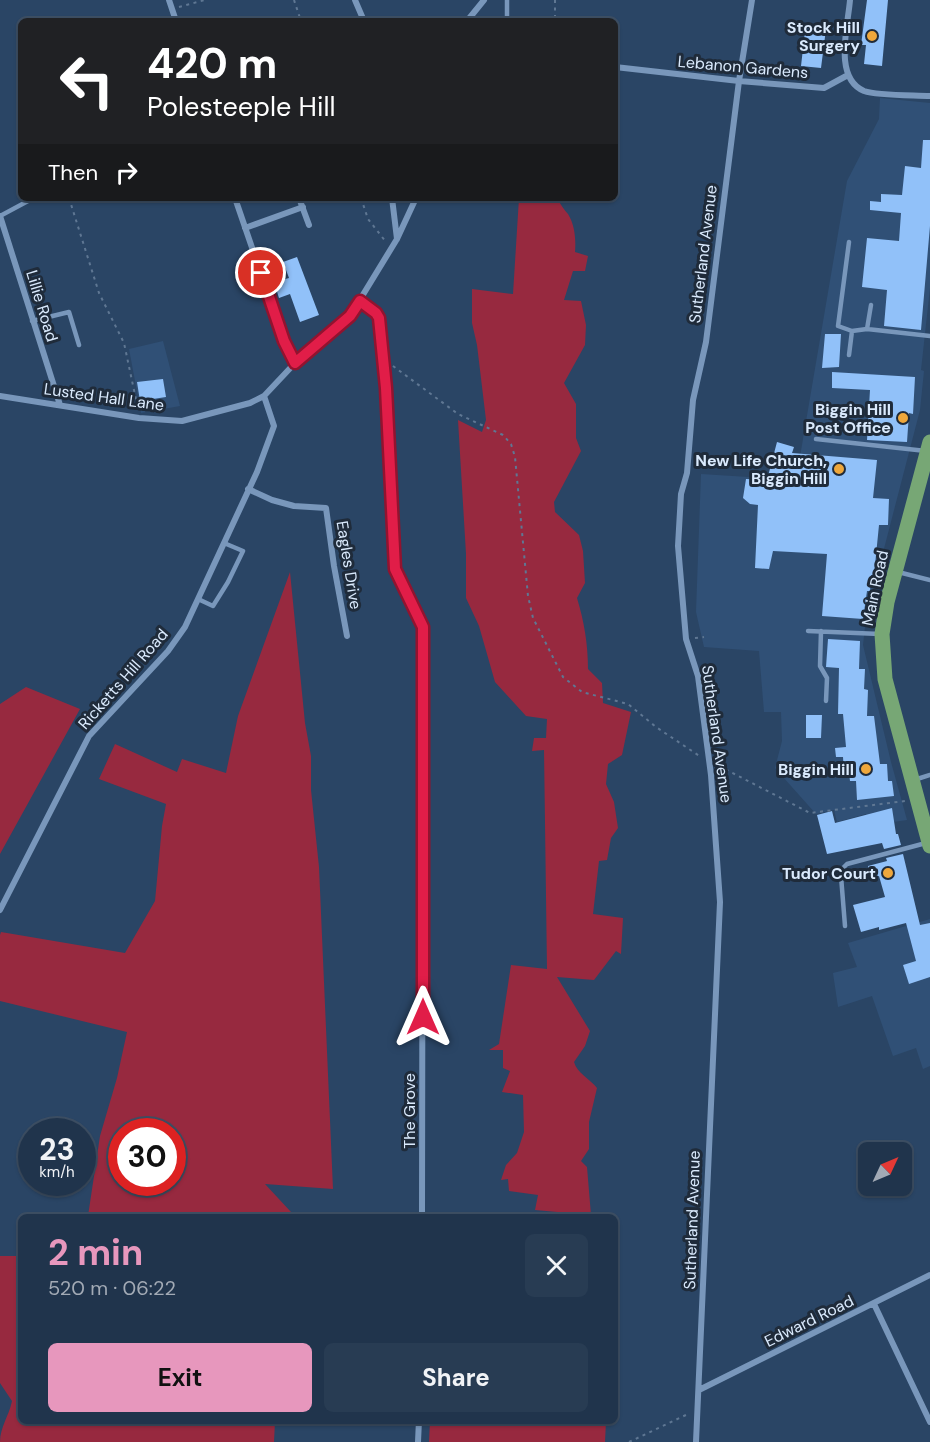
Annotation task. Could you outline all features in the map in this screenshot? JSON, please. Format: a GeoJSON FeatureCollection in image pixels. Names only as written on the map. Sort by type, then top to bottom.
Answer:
{"type":"FeatureCollection","features":[{"type":"Feature","properties":{"kind":"main road","name":"Main Road"},"geometry":{"type":"LineString","coordinates":[[929,447],[887,602],[882,634],[885,679],[929,844]]}},
{"type":"Feature","properties":{"kind":"street"},"geometry":{"type":"LineString","coordinates":[[169,0],[175,18]]}},
{"type":"Feature","properties":{"kind":"street"},"geometry":{"type":"LineString","coordinates":[[355,0],[363,18]]}},
{"type":"Feature","properties":{"kind":"street"},"geometry":{"type":"LineString","coordinates":[[469,18],[484,0]]}},
{"type":"Feature","properties":{"kind":"street","name":"Sutherland Avenue"},"geometry":{"type":"LineString","coordinates":[[696,1442],[720,902],[710,763],[698,676],[686,639],[678,546],[681,494],[687,473],[693,400],[706,342],[739,81],[752,0]]}},
{"type":"Feature","properties":{"kind":"street"},"geometry":{"type":"LineString","coordinates":[[850,0],[844,62],[848,75],[855,85],[865,91],[930,96]]}},
{"type":"Feature","properties":{"kind":"street","name":"Lebanon Gardens"},"geometry":{"type":"LineString","coordinates":[[618,67],[739,81],[824,87],[848,75]]}},
{"type":"Feature","properties":{"kind":"street"},"geometry":{"type":"LineString","coordinates":[[236,201],[284,341],[295,363]]}},
{"type":"Feature","properties":{"kind":"street"},"geometry":{"type":"LineString","coordinates":[[300,201],[309,225]]}},
{"type":"Feature","properties":{"kind":"street"},"geometry":{"type":"LineString","coordinates":[[392,201],[397,239]]}},
{"type":"Feature","properties":{"kind":"street","name":"Lusted Hall Lane"},"geometry":{"type":"LineString","coordinates":[[0,396],[139,418],[182,421],[250,403],[264,396],[295,363],[350,316],[392,248],[415,201]]}},
{"type":"Feature","properties":{"kind":"street"},"geometry":{"type":"LineString","coordinates":[[246,228],[303,207]]}},
{"type":"Feature","properties":{"kind":"street","name":"Lillie Road"},"geometry":{"type":"LineString","coordinates":[[0,216],[60,405]]}},
{"type":"Feature","properties":{"kind":"street","name":"The Grove"},"geometry":{"type":"LineString","coordinates":[[360,301],[379,318],[395,569],[423,627],[422,1214]]}},
{"type":"Feature","properties":{"kind":"street","name":"Ricketts Hill Road"},"geometry":{"type":"LineString","coordinates":[[0,910],[89,736],[168,651],[185,627],[274,426],[264,396]]}},
{"type":"Feature","properties":{"kind":"street","name":"Eagles Drive"},"geometry":{"type":"LineString","coordinates":[[248,489],[272,500],[294,506],[326,508],[347,636]]}},
{"type":"Feature","properties":{"kind":"street","name":"Edward Road"},"geometry":{"type":"LineString","coordinates":[[699,1390],[930,1275]]}},
{"type":"Feature","properties":{"kind":"street"},"geometry":{"type":"LineString","coordinates":[[873,1304],[930,1422]]}},
{"type":"Feature","properties":{"kind":"street"},"geometry":{"type":"LineString","coordinates":[[418,1442],[419,1424]]}},
{"type":"Feature","properties":{"kind":"lane"},"geometry":{"type":"LineString","coordinates":[[507,0],[507,18]]}},
{"type":"Feature","properties":{"kind":"lane"},"geometry":{"type":"LineString","coordinates":[[0,216],[28,201]]}},
{"type":"Feature","properties":{"kind":"lane"},"geometry":{"type":"LineString","coordinates":[[849,242],[838,326],[852,332],[867,329],[930,336]]}},
{"type":"Feature","properties":{"kind":"lane"},"geometry":{"type":"LineString","coordinates":[[867,329],[871,305]]}},
{"type":"Feature","properties":{"kind":"lane"},"geometry":{"type":"LineString","coordinates":[[32,321],[69,312],[79,345]]}},
{"type":"Feature","properties":{"kind":"lane"},"geometry":{"type":"LineString","coordinates":[[849,355],[852,332]]}},
{"type":"Feature","properties":{"kind":"lane"},"geometry":{"type":"LineString","coordinates":[[816,439],[929,447]]}},
{"type":"Feature","properties":{"kind":"lane"},"geometry":{"type":"LineString","coordinates":[[198,599],[213,606],[243,551],[224,543]]}},
{"type":"Feature","properties":{"kind":"lane"},"geometry":{"type":"LineString","coordinates":[[895,572],[930,580]]}},
{"type":"Feature","properties":{"kind":"lane"},"geometry":{"type":"LineString","coordinates":[[808,631],[882,634]]}},
{"type":"Feature","properties":{"kind":"lane"},"geometry":{"type":"LineString","coordinates":[[821,631],[820,666],[827,678],[826,701]]}},
{"type":"Feature","properties":{"kind":"lane"},"geometry":{"type":"LineString","coordinates":[[911,780],[930,775]]}},
{"type":"Feature","properties":{"kind":"lane"},"geometry":{"type":"LineString","coordinates":[[845,926],[841,876],[847,864],[929,844]]}},
{"type":"Feature","properties":{"kind":"path"},"geometry":{"type":"LineString","coordinates":[[172,10],[205,0]]}},
{"type":"Feature","properties":{"kind":"path"},"geometry":{"type":"LineString","coordinates":[[294,0],[300,18]]}},
{"type":"Feature","properties":{"kind":"path"},"geometry":{"type":"LineString","coordinates":[[555,0],[555,18]]}},
{"type":"Feature","properties":{"kind":"path"},"geometry":{"type":"LineString","coordinates":[[70,201],[99,292],[124,343],[139,418]]}},
{"type":"Feature","properties":{"kind":"path"},"geometry":{"type":"LineString","coordinates":[[362,201],[368,219],[392,248]]}},
{"type":"Feature","properties":{"kind":"path"},"geometry":{"type":"LineString","coordinates":[[383,359],[458,414],[502,435],[511,444],[515,457],[528,596],[533,618],[563,677],[582,692],[628,704],[656,727],[710,763],[810,813],[916,800]]}},
{"type":"Feature","properties":{"kind":"path"},"geometry":{"type":"LineString","coordinates":[[629,1442],[698,1409]]}},
{"type":"Feature","properties":{"kind":"shaded area"},"geometry":{"type":"Polygon","coordinates":[[[880,98],[930,103],[930,288],[921,370],[924,371],[920,410],[866,618],[863,645],[907,820],[869,823],[866,814],[837,822],[834,810],[816,814],[775,768],[782,741],[781,712],[764,712],[759,651],[704,647],[696,612],[701,474],[796,480],[847,181],[879,119],[880,98]]]}},
{"type":"Feature","properties":{"kind":"shaded area"},"geometry":{"type":"Polygon","coordinates":[[[519,201],[559,201],[572,223],[575,252],[588,256],[585,271],[573,271],[564,300],[581,301],[586,325],[585,345],[564,383],[576,404],[576,438],[581,451],[554,502],[555,512],[579,535],[583,551],[585,583],[577,598],[585,633],[588,669],[602,683],[603,703],[631,712],[622,755],[608,764],[606,784],[614,802],[618,828],[611,838],[607,860],[599,861],[593,914],[623,918],[621,954],[616,951],[594,980],[557,977],[590,1031],[585,1046],[574,1062],[597,1088],[589,1122],[589,1149],[581,1161],[587,1167],[591,1214],[535,1210],[538,1195],[509,1191],[508,1179],[501,1180],[506,1165],[517,1153],[524,1132],[523,1095],[502,1092],[510,1071],[503,1068],[503,1050],[489,1050],[499,1044],[511,965],[547,969],[544,750],[532,751],[534,738],[546,738],[547,719],[526,716],[495,682],[479,626],[466,598],[466,554],[458,420],[482,432],[486,420],[477,345],[472,323],[472,289],[513,294],[519,201]]]}},
{"type":"Feature","properties":{"kind":"shaded area"},"geometry":{"type":"Polygon","coordinates":[[[163,341],[180,406],[141,413],[129,349],[163,341]]]}},
{"type":"Feature","properties":{"kind":"shaded area"},"geometry":{"type":"Polygon","coordinates":[[[290,572],[305,723],[311,756],[311,790],[319,867],[333,1189],[265,1184],[291,1214],[88,1214],[91,1196],[96,1196],[96,1163],[100,1136],[117,1078],[127,1032],[0,1001],[1,932],[125,953],[155,901],[166,804],[99,779],[115,744],[177,772],[182,759],[226,773],[238,716],[290,572]]]}},
{"type":"Feature","properties":{"kind":"shaded area"},"geometry":{"type":"Polygon","coordinates":[[[26,687],[80,709],[0,854],[0,704],[26,687]]]}},
{"type":"Feature","properties":{"kind":"shaded area"},"geometry":{"type":"Polygon","coordinates":[[[930,919],[930,1066],[923,1069],[916,1048],[893,1056],[872,996],[838,1007],[833,973],[857,967],[848,943],[930,919]]]}},
{"type":"Feature","properties":{"kind":"shaded area"},"geometry":{"type":"Polygon","coordinates":[[[0,1256],[18,1256],[18,1424],[275,1424],[274,1442],[0,1442],[1,1431],[12,1401],[0,1383],[0,1256]]]}},
{"type":"Feature","properties":{"kind":"shaded area"},"geometry":{"type":"Polygon","coordinates":[[[430,1424],[606,1424],[605,1442],[429,1442],[430,1424]]]}},
{"type":"Feature","properties":{"kind":"building","name":"Stock Hill Surgery"},"geometry":{"type":"Polygon","coordinates":[[[867,0],[888,0],[882,66],[864,64],[866,45],[861,45],[867,0]]]}},
{"type":"Feature","properties":{"kind":"building"},"geometry":{"type":"Polygon","coordinates":[[[811,28],[826,29],[821,68],[801,66],[805,31],[810,32],[811,28]]]}},
{"type":"Feature","properties":{"kind":"building"},"geometry":{"type":"Polygon","coordinates":[[[923,140],[930,140],[930,226],[921,330],[884,326],[887,290],[862,287],[867,238],[899,241],[901,213],[870,210],[870,201],[881,202],[881,194],[902,195],[905,166],[921,168],[923,140]]]}},
{"type":"Feature","properties":{"kind":"building"},"geometry":{"type":"Polygon","coordinates":[[[297,257],[319,315],[300,322],[290,294],[279,298],[274,282],[289,278],[283,262],[297,257]]]}},
{"type":"Feature","properties":{"kind":"building"},"geometry":{"type":"Polygon","coordinates":[[[825,334],[841,334],[839,367],[822,368],[825,334]]]}},
{"type":"Feature","properties":{"kind":"building"},"geometry":{"type":"Polygon","coordinates":[[[832,372],[915,377],[913,414],[909,413],[907,442],[867,440],[870,390],[832,388],[832,372]]]}},
{"type":"Feature","properties":{"kind":"building"},"geometry":{"type":"Polygon","coordinates":[[[163,379],[166,397],[140,401],[137,382],[163,379]]]}},
{"type":"Feature","properties":{"kind":"building"},"geometry":{"type":"Polygon","coordinates":[[[777,442],[794,447],[792,453],[877,460],[873,498],[889,499],[888,525],[879,525],[874,575],[871,575],[870,591],[867,591],[863,619],[822,616],[827,554],[773,551],[769,569],[755,568],[758,505],[750,504],[743,498],[746,479],[767,480],[777,442]]]}},
{"type":"Feature","properties":{"kind":"building"},"geometry":{"type":"Polygon","coordinates":[[[828,639],[860,641],[859,669],[865,669],[864,689],[868,690],[867,716],[874,716],[880,764],[887,764],[888,781],[892,781],[894,796],[857,800],[856,781],[850,781],[849,773],[844,773],[843,757],[836,757],[835,748],[846,747],[843,714],[838,714],[839,668],[826,667],[828,639]]]}},
{"type":"Feature","properties":{"kind":"building"},"geometry":{"type":"Polygon","coordinates":[[[806,715],[822,715],[821,738],[806,738],[806,715]]]}},
{"type":"Feature","properties":{"kind":"building"},"geometry":{"type":"Polygon","coordinates":[[[892,808],[896,834],[898,834],[901,845],[884,849],[882,843],[827,854],[817,815],[832,811],[835,823],[892,808]]]}},
{"type":"Feature","properties":{"kind":"building"},"geometry":{"type":"Polygon","coordinates":[[[903,854],[920,925],[930,923],[930,977],[909,984],[903,965],[916,961],[906,923],[861,932],[853,905],[885,897],[879,876],[871,878],[868,866],[903,854]]]}},
{"type":"Feature","properties":{"kind":"place","name":"Stock Hill Surgery"},"geometry":{"type":"Point","coordinates":[872,36]}},
{"type":"Feature","properties":{"kind":"place","name":"Biggin Hill Post Office"},"geometry":{"type":"Point","coordinates":[903,418]}},
{"type":"Feature","properties":{"kind":"place","name":"New Life Church, Biggin Hill"},"geometry":{"type":"Point","coordinates":[839,469]}},
{"type":"Feature","properties":{"kind":"place","name":"Biggin Hill"},"geometry":{"type":"Point","coordinates":[866,769]}},
{"type":"Feature","properties":{"kind":"place","name":"Tudor Court"},"geometry":{"type":"Point","coordinates":[888,873]}},
{"type":"Feature","properties":{"kind":"route"},"geometry":{"type":"LineString","coordinates":[[261,273],[284,341],[295,363],[350,316],[360,301],[379,318],[386,388],[395,569],[423,627],[423,1017]]}}]}
